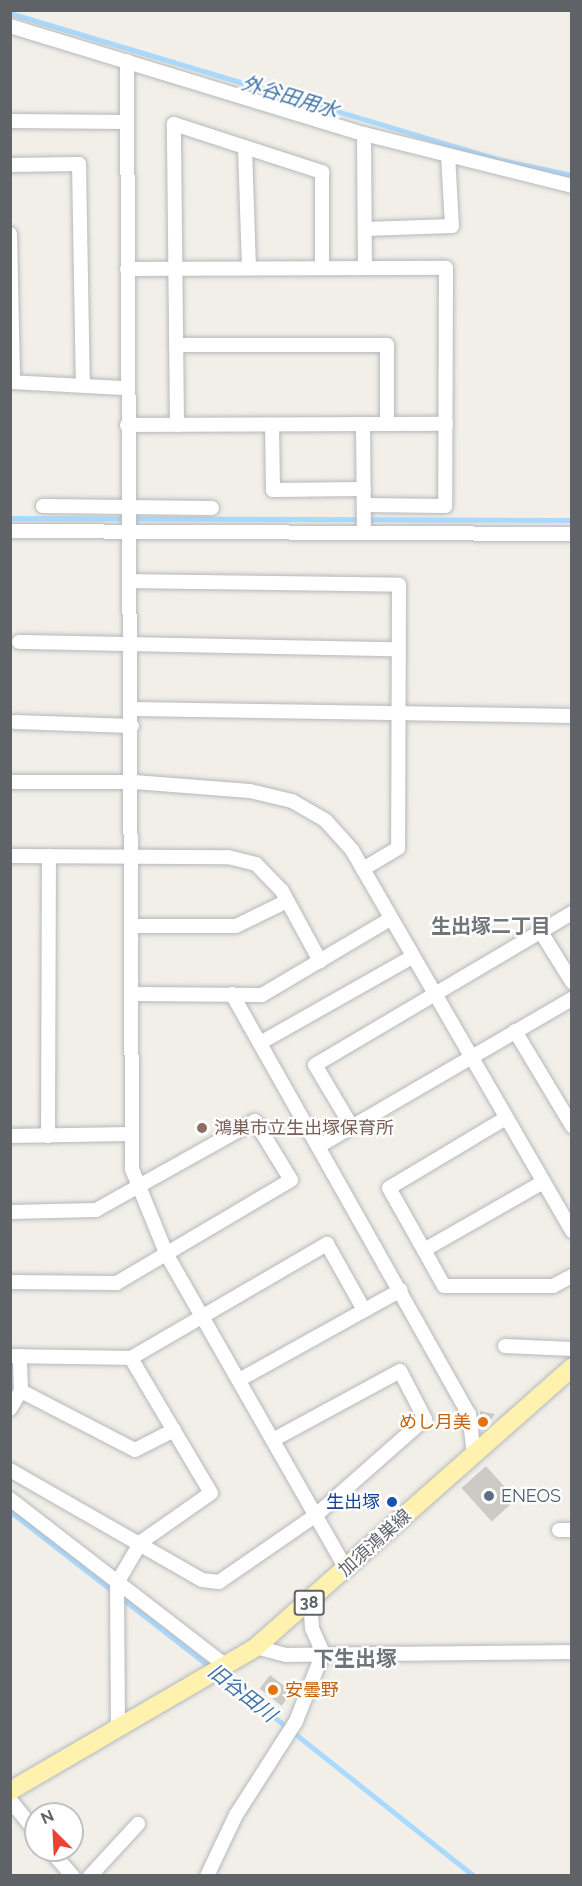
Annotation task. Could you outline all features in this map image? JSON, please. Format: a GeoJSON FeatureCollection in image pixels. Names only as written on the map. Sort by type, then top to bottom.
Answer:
{"type":"FeatureCollection","features":[{"type":"Feature","properties":{"kind":"main road","name":"加須鴻巣線"},"geometry":{"type":"LineString","coordinates":[[10,1791],[227,1667],[256,1647],[310,1602],[572,1366]]}},
{"type":"Feature","properties":{"kind":"street"},"geometry":{"type":"LineString","coordinates":[[10,27],[364,134],[572,186]]}},
{"type":"Feature","properties":{"kind":"street"},"geometry":{"type":"LineString","coordinates":[[127,61],[125,388],[134,782],[129,1134],[137,1190],[167,1255],[346,1569]]}},
{"type":"Feature","properties":{"kind":"street"},"geometry":{"type":"LineString","coordinates":[[10,121],[127,122]]}},
{"type":"Feature","properties":{"kind":"street"},"geometry":{"type":"LineString","coordinates":[[177,425],[174,124],[322,172],[322,267]]}},
{"type":"Feature","properties":{"kind":"street"},"geometry":{"type":"LineString","coordinates":[[364,134],[365,267]]}},
{"type":"Feature","properties":{"kind":"street"},"geometry":{"type":"LineString","coordinates":[[245,148],[249,268]]}},
{"type":"Feature","properties":{"kind":"street"},"geometry":{"type":"LineString","coordinates":[[365,229],[452,226],[448,155]]}},
{"type":"Feature","properties":{"kind":"street"},"geometry":{"type":"LineString","coordinates":[[10,165],[79,164],[83,386]]}},
{"type":"Feature","properties":{"kind":"street"},"geometry":{"type":"LineString","coordinates":[[10,234],[12,382],[125,388]]}},
{"type":"Feature","properties":{"kind":"street"},"geometry":{"type":"LineString","coordinates":[[127,269],[446,268],[445,506],[364,506]]}},
{"type":"Feature","properties":{"kind":"street"},"geometry":{"type":"LineString","coordinates":[[176,345],[387,345],[387,424]]}},
{"type":"Feature","properties":{"kind":"street"},"geometry":{"type":"LineString","coordinates":[[363,424],[364,532]]}},
{"type":"Feature","properties":{"kind":"street"},"geometry":{"type":"LineString","coordinates":[[127,425],[447,424]]}},
{"type":"Feature","properties":{"kind":"street"},"geometry":{"type":"LineString","coordinates":[[272,425],[273,490],[364,489]]}},
{"type":"Feature","properties":{"kind":"street"},"geometry":{"type":"LineString","coordinates":[[43,506],[212,508]]}},
{"type":"Feature","properties":{"kind":"street"},"geometry":{"type":"LineString","coordinates":[[10,531],[572,534]]}},
{"type":"Feature","properties":{"kind":"street"},"geometry":{"type":"LineString","coordinates":[[129,580],[399,585],[398,848],[363,870]]}},
{"type":"Feature","properties":{"kind":"street"},"geometry":{"type":"LineString","coordinates":[[19,642],[130,646],[399,649]]}},
{"type":"Feature","properties":{"kind":"street"},"geometry":{"type":"LineString","coordinates":[[132,709],[572,716]]}},
{"type":"Feature","properties":{"kind":"street"},"geometry":{"type":"LineString","coordinates":[[15,722],[132,726]]}},
{"type":"Feature","properties":{"kind":"street"},"geometry":{"type":"LineString","coordinates":[[10,782],[134,782],[250,791],[292,801],[326,821],[363,870],[572,1231]]}},
{"type":"Feature","properties":{"kind":"street"},"geometry":{"type":"LineString","coordinates":[[10,856],[228,857],[255,864],[287,901],[320,961]]}},
{"type":"Feature","properties":{"kind":"street"},"geometry":{"type":"LineString","coordinates":[[48,1136],[49,856]]}},
{"type":"Feature","properties":{"kind":"street"},"geometry":{"type":"LineString","coordinates":[[132,926],[236,926],[287,901]]}},
{"type":"Feature","properties":{"kind":"street"},"geometry":{"type":"LineString","coordinates":[[352,1127],[315,1065],[572,913]]}},
{"type":"Feature","properties":{"kind":"street"},"geometry":{"type":"LineString","coordinates":[[131,994],[262,995],[390,919]]}},
{"type":"Feature","properties":{"kind":"street"},"geometry":{"type":"LineString","coordinates":[[541,932],[572,982]]}},
{"type":"Feature","properties":{"kind":"street"},"geometry":{"type":"LineString","coordinates":[[260,1042],[412,957]]}},
{"type":"Feature","properties":{"kind":"street"},"geometry":{"type":"LineString","coordinates":[[232,994],[469,1414],[474,1454]]}},
{"type":"Feature","properties":{"kind":"street"},"geometry":{"type":"LineString","coordinates":[[319,1146],[572,999]]}},
{"type":"Feature","properties":{"kind":"street"},"geometry":{"type":"LineString","coordinates":[[515,1031],[572,1126]]}},
{"type":"Feature","properties":{"kind":"street"},"geometry":{"type":"LineString","coordinates":[[506,1118],[389,1188],[444,1286],[553,1286],[572,1276]]}},
{"type":"Feature","properties":{"kind":"street"},"geometry":{"type":"LineString","coordinates":[[10,1212],[96,1210],[137,1190],[255,1121],[291,1180],[117,1283],[10,1282]]}},
{"type":"Feature","properties":{"kind":"street"},"geometry":{"type":"LineString","coordinates":[[10,1136],[129,1134]]}},
{"type":"Feature","properties":{"kind":"street"},"geometry":{"type":"LineString","coordinates":[[424,1250],[543,1182]]}},
{"type":"Feature","properties":{"kind":"street"},"geometry":{"type":"LineString","coordinates":[[10,1409],[21,1391],[15,1356],[132,1358],[327,1244],[364,1310]]}},
{"type":"Feature","properties":{"kind":"street"},"geometry":{"type":"LineString","coordinates":[[239,1380],[401,1290]]}},
{"type":"Feature","properties":{"kind":"street"},"geometry":{"type":"LineString","coordinates":[[505,1346],[572,1349]]}},
{"type":"Feature","properties":{"kind":"street"},"geometry":{"type":"LineString","coordinates":[[118,1730],[117,1583],[141,1542],[211,1493],[132,1358]]}},
{"type":"Feature","properties":{"kind":"street"},"geometry":{"type":"LineString","coordinates":[[10,1470],[141,1542],[202,1580],[219,1582],[316,1515],[425,1419],[400,1371],[273,1440]]}},
{"type":"Feature","properties":{"kind":"street"},"geometry":{"type":"LineString","coordinates":[[21,1391],[135,1450],[174,1430]]}},
{"type":"Feature","properties":{"kind":"street"},"geometry":{"type":"LineString","coordinates":[[10,1499],[227,1667]]}},
{"type":"Feature","properties":{"kind":"street"},"geometry":{"type":"LineString","coordinates":[[208,1875],[236,1815],[296,1721],[323,1653],[312,1628],[310,1602]]}},
{"type":"Feature","properties":{"kind":"street"},"geometry":{"type":"LineString","coordinates":[[256,1647],[286,1655],[572,1652]]}},
{"type":"Feature","properties":{"kind":"street"},"geometry":{"type":"LineString","coordinates":[[10,1800],[24,1817]]}},
{"type":"Feature","properties":{"kind":"street"},"geometry":{"type":"LineString","coordinates":[[90,1875],[138,1824]]}},
{"type":"Feature","properties":{"kind":"street"},"geometry":{"type":"LineString","coordinates":[[62,1862],[74,1875]]}},
{"type":"Feature","properties":{"kind":"building"},"geometry":{"type":"Polygon","coordinates":[[[480,1411],[495,1414],[483,1431],[480,1430],[480,1411]]]}},
{"type":"Feature","properties":{"kind":"building"},"geometry":{"type":"Polygon","coordinates":[[[486,1466],[516,1499],[492,1522],[461,1488],[486,1466]]]}},
{"type":"Feature","properties":{"kind":"building"},"geometry":{"type":"Polygon","coordinates":[[[270,1675],[292,1692],[282,1706],[260,1688],[270,1675]]]}},
{"type":"Feature","properties":{"kind":"waterway","name":"外谷田用水"},"geometry":{"type":"LineString","coordinates":[[10,13],[501,160],[572,175]]}},
{"type":"Feature","properties":{"kind":"waterway"},"geometry":{"type":"LineString","coordinates":[[10,518],[572,520]]}},
{"type":"Feature","properties":{"kind":"waterway","name":"旧谷田川"},"geometry":{"type":"LineString","coordinates":[[10,1511],[212,1668]]}},
{"type":"Feature","properties":{"kind":"waterway","name":"旧谷田川"},"geometry":{"type":"LineString","coordinates":[[219,1673],[474,1876]]}},
{"type":"Feature","properties":{"kind":"place","name":"鴻巣市立生出塚保育所"},"geometry":{"type":"Point","coordinates":[202,1128]}},
{"type":"Feature","properties":{"kind":"place","name":"めし月美"},"geometry":{"type":"Point","coordinates":[483,1422]}},
{"type":"Feature","properties":{"kind":"place","name":"ENEOS"},"geometry":{"type":"Point","coordinates":[489,1496]}},
{"type":"Feature","properties":{"kind":"place","name":"生出塚"},"geometry":{"type":"Point","coordinates":[392,1502]}},
{"type":"Feature","properties":{"kind":"place","name":"安曇野"},"geometry":{"type":"Point","coordinates":[273,1690]}},
{"type":"Feature","properties":{"kind":"district","name":"生出塚二丁目"},"geometry":{"type":"Point","coordinates":[491,926]}},
{"type":"Feature","properties":{"kind":"district","name":"下生出塚"},"geometry":{"type":"Point","coordinates":[355,1659]}}]}
